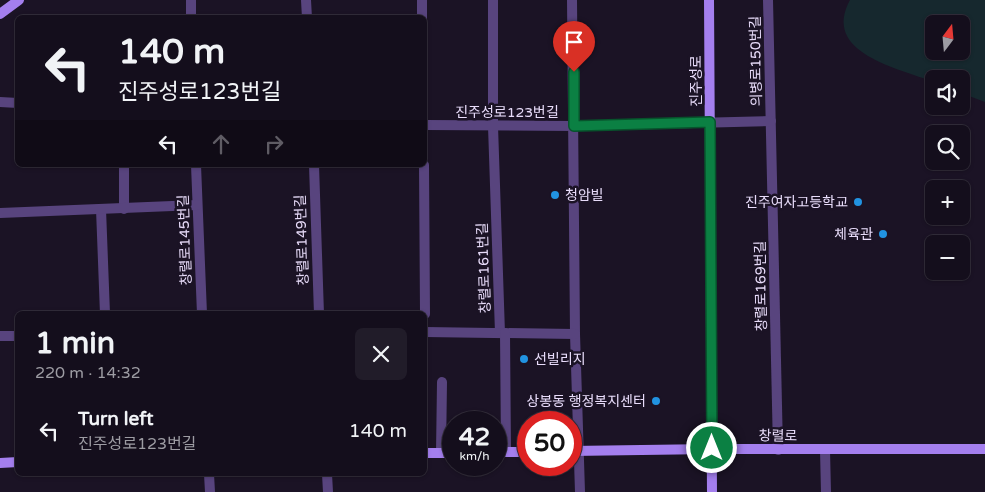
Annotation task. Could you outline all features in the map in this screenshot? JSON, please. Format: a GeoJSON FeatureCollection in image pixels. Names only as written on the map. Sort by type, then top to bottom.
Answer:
{"type":"FeatureCollection","features":[{"type":"Feature","properties":{"kind":"street"},"geometry":{"type":"LineString","coordinates":[[0,14],[19,0]]}},
{"type":"Feature","properties":{"kind":"street"},"geometry":{"type":"LineString","coordinates":[[191,0],[191,15]]}},
{"type":"Feature","properties":{"kind":"street"},"geometry":{"type":"LineString","coordinates":[[306,0],[307,15]]}},
{"type":"Feature","properties":{"kind":"street"},"geometry":{"type":"LineString","coordinates":[[422,0],[422,15]]}},
{"type":"Feature","properties":{"kind":"street","name":"창렬로161번길"},"geometry":{"type":"LineString","coordinates":[[493,0],[493,126],[502,333]]}},
{"type":"Feature","properties":{"kind":"street"},"geometry":{"type":"LineString","coordinates":[[572,0],[575,411]]}},
{"type":"Feature","properties":{"kind":"street","name":"진주성로"},"geometry":{"type":"LineString","coordinates":[[709,0],[712,492]]}},
{"type":"Feature","properties":{"kind":"street","name":"의병로150번길"},"geometry":{"type":"LineString","coordinates":[[768,0],[771,121]]}},
{"type":"Feature","properties":{"kind":"street"},"geometry":{"type":"LineString","coordinates":[[0,102],[15,102]]}},
{"type":"Feature","properties":{"kind":"street","name":"진주성로123번길"},"geometry":{"type":"LineString","coordinates":[[427,125],[574,126],[771,121]]}},
{"type":"Feature","properties":{"kind":"street","name":"창렬로169번길"},"geometry":{"type":"LineString","coordinates":[[771,121],[778,450]]}},
{"type":"Feature","properties":{"kind":"street"},"geometry":{"type":"LineString","coordinates":[[124,167],[124,208]]}},
{"type":"Feature","properties":{"kind":"street","name":"창렬로145번길"},"geometry":{"type":"LineString","coordinates":[[196,167],[202,311]]}},
{"type":"Feature","properties":{"kind":"street","name":"창렬로149번길"},"geometry":{"type":"LineString","coordinates":[[314,167],[319,311]]}},
{"type":"Feature","properties":{"kind":"street"},"geometry":{"type":"LineString","coordinates":[[424,167],[425,311]]}},
{"type":"Feature","properties":{"kind":"street"},"geometry":{"type":"LineString","coordinates":[[0,214],[197,205]]}},
{"type":"Feature","properties":{"kind":"street"},"geometry":{"type":"LineString","coordinates":[[101,209],[106,311]]}},
{"type":"Feature","properties":{"kind":"street"},"geometry":{"type":"LineString","coordinates":[[427,332],[575,334]]}},
{"type":"Feature","properties":{"kind":"street"},"geometry":{"type":"LineString","coordinates":[[501,411],[502,333]]}},
{"type":"Feature","properties":{"kind":"street"},"geometry":{"type":"LineString","coordinates":[[0,336],[15,336]]}},
{"type":"Feature","properties":{"kind":"street"},"geometry":{"type":"LineString","coordinates":[[427,454],[441,453],[442,382]]}},
{"type":"Feature","properties":{"kind":"street","name":"창렬로"},"geometry":{"type":"LineString","coordinates":[[582,451],[712,448],[778,450],[985,450]]}},
{"type":"Feature","properties":{"kind":"street"},"geometry":{"type":"LineString","coordinates":[[825,450],[826,492]]}},
{"type":"Feature","properties":{"kind":"street"},"geometry":{"type":"LineString","coordinates":[[0,463],[15,462]]}},
{"type":"Feature","properties":{"kind":"street"},"geometry":{"type":"LineString","coordinates":[[209,476],[210,492]]}},
{"type":"Feature","properties":{"kind":"street"},"geometry":{"type":"LineString","coordinates":[[327,476],[328,492]]}},
{"type":"Feature","properties":{"kind":"street"},"geometry":{"type":"LineString","coordinates":[[578,476],[580,492]]}},
{"type":"Feature","properties":{"kind":"shaded area"},"geometry":{"type":"Polygon","coordinates":[[[850,0],[985,0],[985,102],[970,96],[970,70],[925,70],[925,79],[868,56],[854,46],[846,33],[844,18],[850,0]]]}},
{"type":"Feature","properties":{"kind":"place","name":"청암빌"},"geometry":{"type":"Point","coordinates":[555,195]}},
{"type":"Feature","properties":{"kind":"place","name":"진주여자고등학교"},"geometry":{"type":"Point","coordinates":[858,202]}},
{"type":"Feature","properties":{"kind":"place","name":"체육관"},"geometry":{"type":"Point","coordinates":[883,234]}},
{"type":"Feature","properties":{"kind":"place","name":"선빌리지"},"geometry":{"type":"Point","coordinates":[524,359]}},
{"type":"Feature","properties":{"kind":"place","name":"상봉동 행정복지센터"},"geometry":{"type":"Point","coordinates":[656,401]}},
{"type":"Feature","properties":{"kind":"route"},"geometry":{"type":"LineString","coordinates":[[574,72],[574,126],[710,122],[712,448]]}}]}
